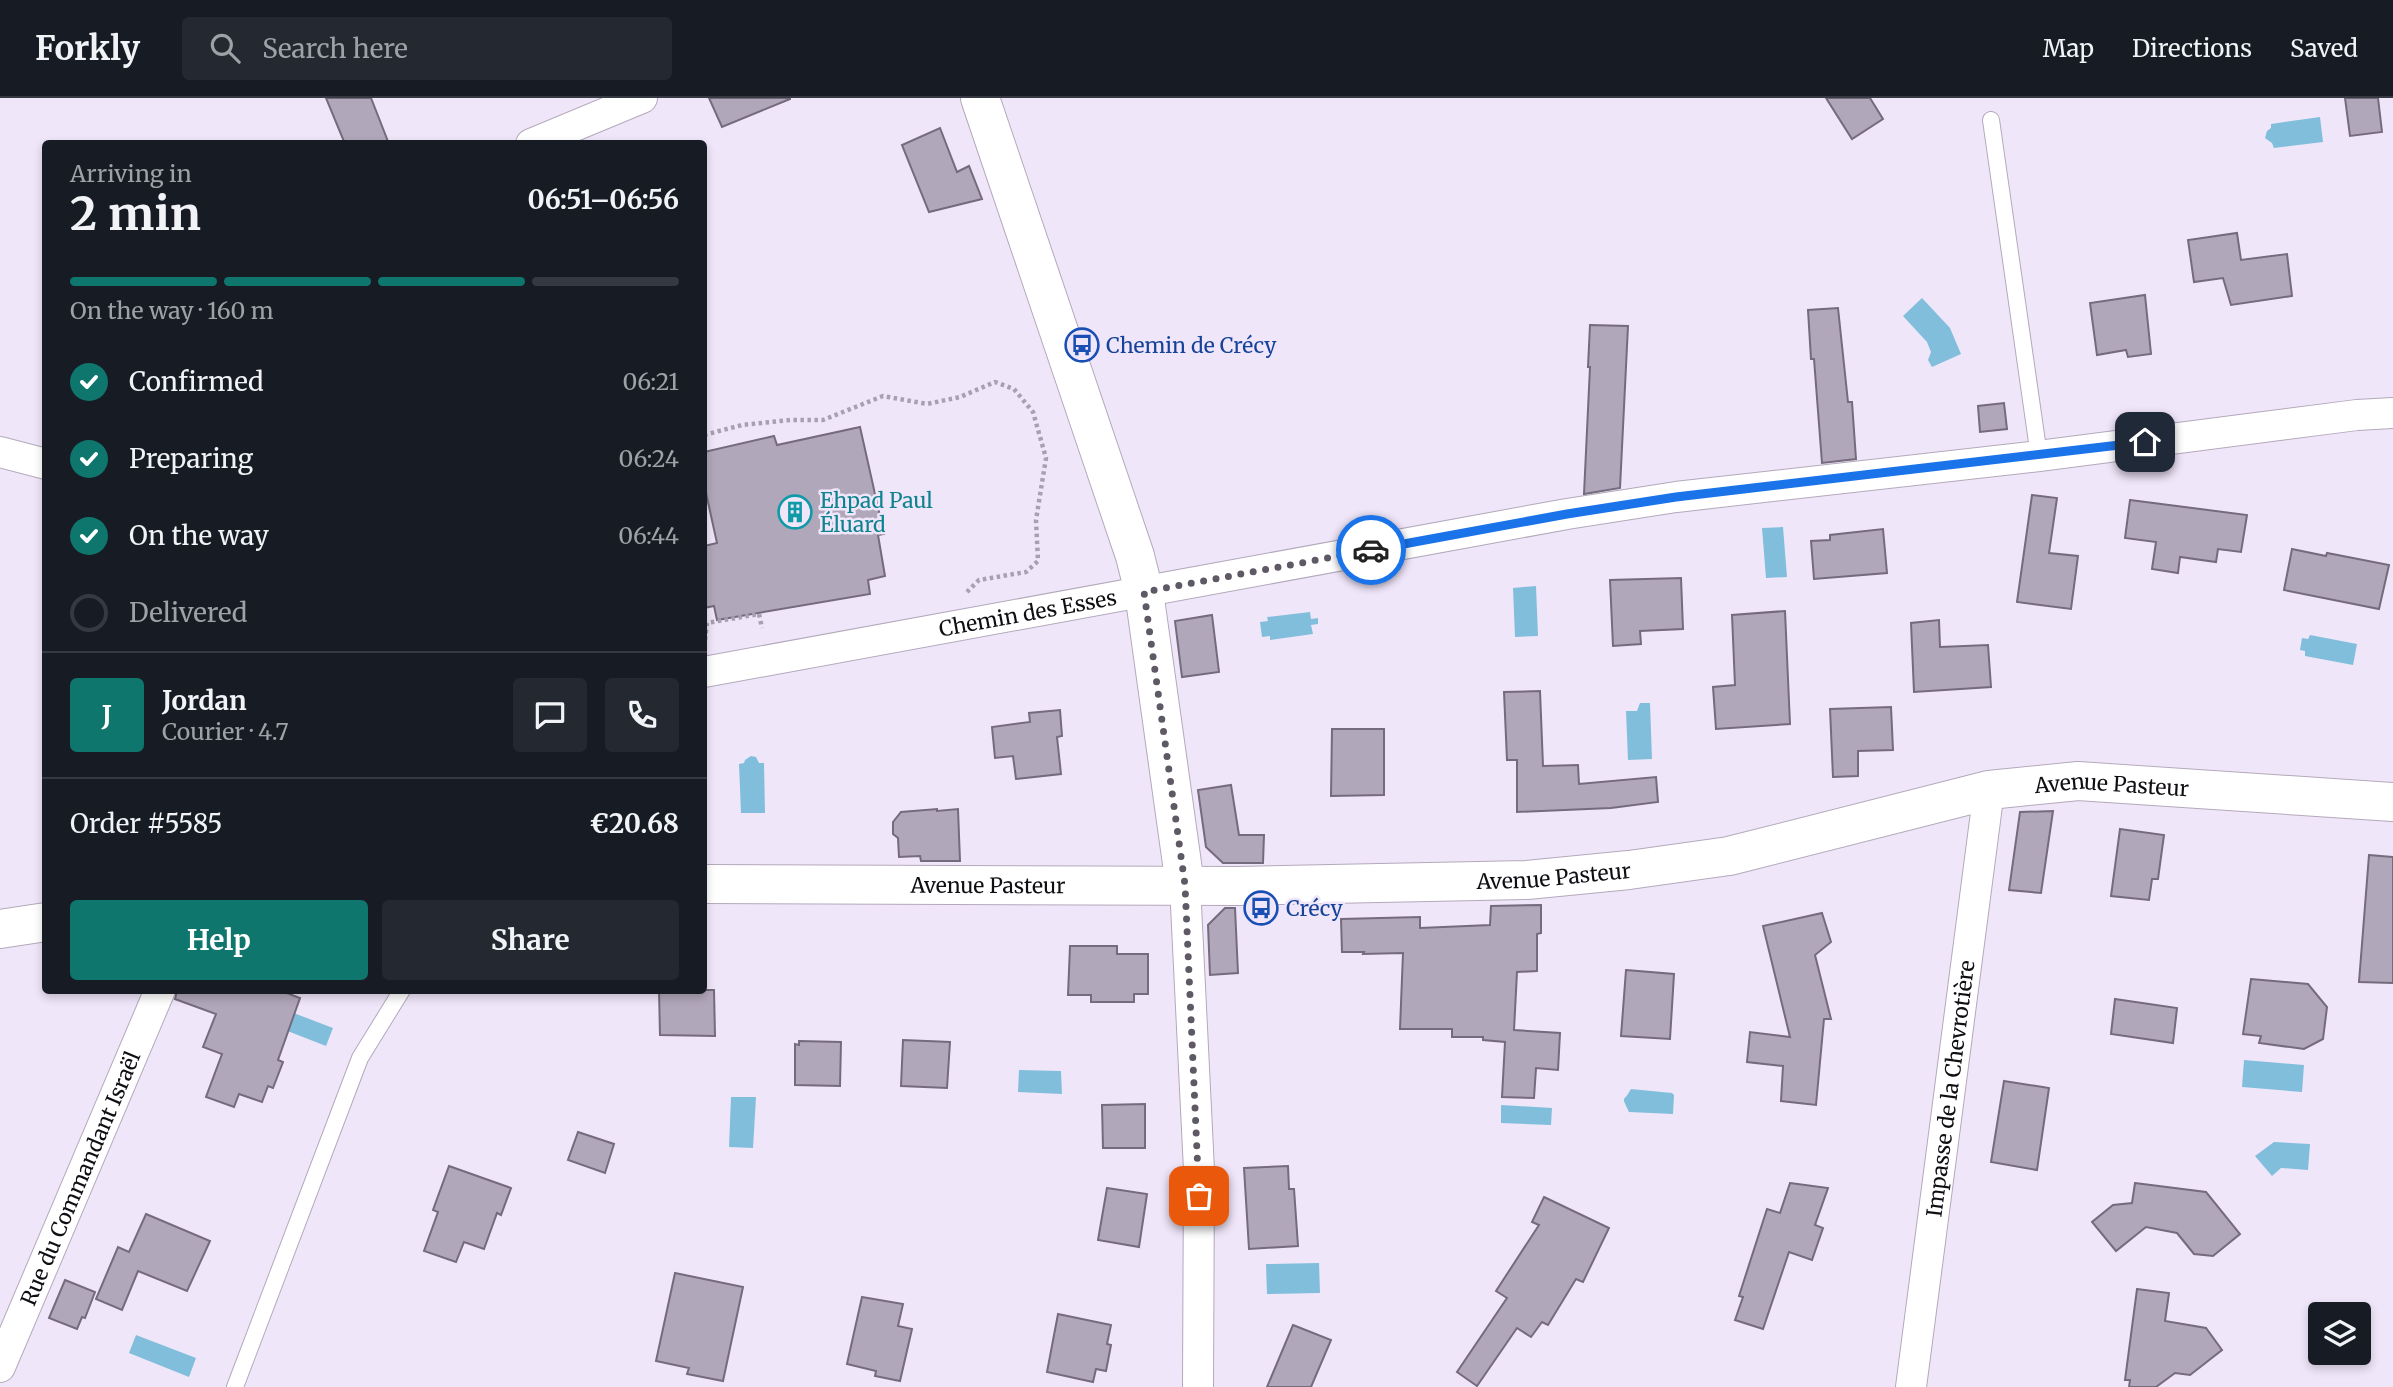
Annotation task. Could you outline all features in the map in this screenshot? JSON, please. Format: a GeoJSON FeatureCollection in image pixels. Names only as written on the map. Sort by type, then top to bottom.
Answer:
{"type":"FeatureCollection","features":[{"type":"Feature","properties":{"kind":"main road"},"geometry":{"type":"LineString","coordinates":[[979,98],[1135,555],[1144,592],[1185,885]]}},
{"type":"Feature","properties":{"kind":"main road","name":"Avenue Pasteur"},"geometry":{"type":"LineString","coordinates":[[707,884],[1185,885],[1527,880],[1629,870],[1729,856],[1989,790],[2078,781],[2393,802]]}},
{"type":"Feature","properties":{"kind":"main road"},"geometry":{"type":"LineString","coordinates":[[0,929],[42,923]]}},
{"type":"Feature","properties":{"kind":"street"},"geometry":{"type":"LineString","coordinates":[[541,140],[642,98]]}},
{"type":"Feature","properties":{"kind":"street","name":"Chemin des Esses"},"geometry":{"type":"LineString","coordinates":[[707,671],[1676,497],[2039,456],[2357,415],[2393,413]]}},
{"type":"Feature","properties":{"kind":"street"},"geometry":{"type":"LineString","coordinates":[[0,452],[42,463]]}},
{"type":"Feature","properties":{"kind":"street","name":"Impasse de la Chevrotière"},"geometry":{"type":"LineString","coordinates":[[1911,1387],[1989,790]]}},
{"type":"Feature","properties":{"kind":"street"},"geometry":{"type":"LineString","coordinates":[[1185,885],[1199,1170],[1198,1387]]}},
{"type":"Feature","properties":{"kind":"street","name":"Rue du Commandant Israël"},"geometry":{"type":"LineString","coordinates":[[4,1351],[158,994]]}},
{"type":"Feature","properties":{"kind":"lane"},"geometry":{"type":"LineString","coordinates":[[1991,120],[2039,456]]}},
{"type":"Feature","properties":{"kind":"lane"},"geometry":{"type":"LineString","coordinates":[[235,1387],[360,1058],[400,994]]}},
{"type":"Feature","properties":{"kind":"path"},"geometry":{"type":"LineString","coordinates":[[707,434],[790,419],[823,420],[883,396],[927,404],[960,397],[995,382],[1014,389],[1033,412],[1046,458],[1037,520],[1038,561],[1026,572],[979,580],[964,594]]}},
{"type":"Feature","properties":{"kind":"path"},"geometry":{"type":"LineString","coordinates":[[707,623],[759,614],[761,628],[774,626]]}},
{"type":"Feature","properties":{"kind":"water"},"geometry":{"type":"Polygon","coordinates":[[[2320,117],[2323,142],[2274,148],[2265,138],[2271,124],[2320,117]]]}},
{"type":"Feature","properties":{"kind":"water"},"geometry":{"type":"Polygon","coordinates":[[[1922,298],[1950,328],[1961,354],[1932,367],[1928,360],[1931,352],[1927,342],[1903,316],[1922,298]]]}},
{"type":"Feature","properties":{"kind":"water"},"geometry":{"type":"Polygon","coordinates":[[[1783,527],[1787,577],[1766,578],[1762,528],[1783,527]]]}},
{"type":"Feature","properties":{"kind":"water"},"geometry":{"type":"Polygon","coordinates":[[[1536,586],[1538,636],[1515,637],[1513,588],[1536,586]]]}},
{"type":"Feature","properties":{"kind":"water"},"geometry":{"type":"Polygon","coordinates":[[[1310,612],[1311,619],[1318,618],[1318,624],[1311,625],[1313,634],[1270,640],[1270,636],[1262,637],[1260,622],[1268,621],[1267,617],[1310,612]]]}},
{"type":"Feature","properties":{"kind":"water"},"geometry":{"type":"Polygon","coordinates":[[[2310,635],[2357,644],[2353,665],[2305,656],[2305,651],[2300,650],[2302,638],[2308,639],[2310,635]]]}},
{"type":"Feature","properties":{"kind":"water"},"geometry":{"type":"Polygon","coordinates":[[[1640,703],[1650,703],[1652,759],[1628,760],[1626,711],[1637,711],[1640,703]]]}},
{"type":"Feature","properties":{"kind":"water"},"geometry":{"type":"Polygon","coordinates":[[[751,756],[756,757],[759,763],[764,763],[765,813],[741,813],[739,764],[751,756]]]}},
{"type":"Feature","properties":{"kind":"water"},"geometry":{"type":"Polygon","coordinates":[[[291,1012],[333,1028],[326,1046],[285,1030],[291,1012]]]}},
{"type":"Feature","properties":{"kind":"water"},"geometry":{"type":"Polygon","coordinates":[[[2244,1060],[2304,1065],[2302,1092],[2242,1087],[2244,1060]]]}},
{"type":"Feature","properties":{"kind":"water"},"geometry":{"type":"Polygon","coordinates":[[[1019,1070],[1061,1071],[1062,1094],[1018,1092],[1019,1070]]]}},
{"type":"Feature","properties":{"kind":"water"},"geometry":{"type":"Polygon","coordinates":[[[1631,1089],[1672,1093],[1673,1114],[1629,1112],[1624,1099],[1631,1089]]]}},
{"type":"Feature","properties":{"kind":"water"},"geometry":{"type":"Polygon","coordinates":[[[731,1097],[756,1097],[753,1148],[729,1147],[731,1097]]]}},
{"type":"Feature","properties":{"kind":"water"},"geometry":{"type":"Polygon","coordinates":[[[1501,1105],[1552,1108],[1551,1125],[1501,1123],[1501,1105]]]}},
{"type":"Feature","properties":{"kind":"water"},"geometry":{"type":"Polygon","coordinates":[[[2274,1142],[2310,1144],[2308,1170],[2281,1168],[2272,1176],[2255,1156],[2274,1142]]]}},
{"type":"Feature","properties":{"kind":"water"},"geometry":{"type":"Polygon","coordinates":[[[1319,1263],[1320,1293],[1267,1294],[1266,1264],[1319,1263]]]}},
{"type":"Feature","properties":{"kind":"water"},"geometry":{"type":"Polygon","coordinates":[[[136,1335],[196,1358],[189,1377],[129,1353],[136,1335]]]}},
{"type":"Feature","properties":{"kind":"building"},"geometry":{"type":"Polygon","coordinates":[[[326,98],[371,98],[387,140],[343,140],[326,98]]]}},
{"type":"Feature","properties":{"kind":"building"},"geometry":{"type":"Polygon","coordinates":[[[709,98],[790,98],[790,99],[722,127],[709,98]]]}},
{"type":"Feature","properties":{"kind":"building"},"geometry":{"type":"Polygon","coordinates":[[[1826,98],[1870,98],[1883,119],[1852,139],[1826,98]]]}},
{"type":"Feature","properties":{"kind":"building"},"geometry":{"type":"Polygon","coordinates":[[[2345,98],[2378,98],[2382,132],[2350,136],[2345,98]]]}},
{"type":"Feature","properties":{"kind":"building"},"geometry":{"type":"Polygon","coordinates":[[[940,128],[957,172],[969,166],[982,199],[929,212],[902,145],[940,128]]]}},
{"type":"Feature","properties":{"kind":"building"},"geometry":{"type":"Polygon","coordinates":[[[2237,233],[2241,260],[2287,254],[2292,296],[2231,305],[2223,278],[2194,282],[2188,240],[2237,233]]]}},
{"type":"Feature","properties":{"kind":"building"},"geometry":{"type":"Polygon","coordinates":[[[2145,295],[2151,354],[2128,357],[2126,350],[2097,355],[2090,303],[2145,295]]]}},
{"type":"Feature","properties":{"kind":"building"},"geometry":{"type":"Polygon","coordinates":[[[1838,308],[1848,402],[1852,402],[1856,459],[1822,463],[1808,310],[1838,308]]]}},
{"type":"Feature","properties":{"kind":"building"},"geometry":{"type":"Polygon","coordinates":[[[1590,325],[1628,326],[1620,488],[1584,494],[1590,367],[1590,325]]]}},
{"type":"Feature","properties":{"kind":"building"},"geometry":{"type":"Polygon","coordinates":[[[2004,403],[2007,429],[1980,432],[1978,406],[2004,403]]]}},
{"type":"Feature","properties":{"kind":"building","name":"Ehpad Paul Éluard"},"geometry":{"type":"Polygon","coordinates":[[[860,427],[884,534],[878,535],[885,576],[868,580],[870,594],[717,620],[714,606],[707,607],[707,545],[717,543],[707,498],[707,451],[774,436],[777,445],[860,427]]]}},
{"type":"Feature","properties":{"kind":"building"},"geometry":{"type":"Polygon","coordinates":[[[2032,495],[2057,498],[2049,553],[2078,556],[2071,609],[2017,602],[2032,495]]]}},
{"type":"Feature","properties":{"kind":"building"},"geometry":{"type":"Polygon","coordinates":[[[2130,500],[2247,515],[2241,552],[2218,549],[2216,562],[2180,557],[2178,573],[2152,569],[2156,542],[2125,538],[2130,500]]]}},
{"type":"Feature","properties":{"kind":"building"},"geometry":{"type":"Polygon","coordinates":[[[1883,529],[1887,573],[1814,579],[1811,541],[1830,540],[1830,535],[1883,529]]]}},
{"type":"Feature","properties":{"kind":"building"},"geometry":{"type":"Polygon","coordinates":[[[2292,549],[2389,565],[2379,609],[2284,590],[2292,549]]]}},
{"type":"Feature","properties":{"kind":"building"},"geometry":{"type":"Polygon","coordinates":[[[1681,578],[1683,629],[1640,631],[1641,644],[1613,646],[1610,580],[1681,578]]]}},
{"type":"Feature","properties":{"kind":"building"},"geometry":{"type":"Polygon","coordinates":[[[1785,611],[1790,724],[1716,729],[1713,687],[1735,685],[1732,615],[1785,611]]]}},
{"type":"Feature","properties":{"kind":"building"},"geometry":{"type":"Polygon","coordinates":[[[1212,615],[1219,672],[1182,677],[1175,621],[1212,615]]]}},
{"type":"Feature","properties":{"kind":"building"},"geometry":{"type":"Polygon","coordinates":[[[1939,620],[1940,647],[1988,645],[1991,687],[1914,692],[1911,623],[1939,620]]]}},
{"type":"Feature","properties":{"kind":"building"},"geometry":{"type":"Polygon","coordinates":[[[1540,691],[1543,766],[1578,765],[1579,784],[1656,777],[1658,802],[1611,808],[1517,812],[1517,760],[1507,760],[1504,692],[1540,691]]]}},
{"type":"Feature","properties":{"kind":"building"},"geometry":{"type":"Polygon","coordinates":[[[1891,707],[1893,750],[1858,751],[1858,776],[1833,777],[1830,709],[1891,707]]]}},
{"type":"Feature","properties":{"kind":"building"},"geometry":{"type":"Polygon","coordinates":[[[1060,710],[1062,736],[1057,737],[1061,774],[1016,779],[1013,756],[995,758],[992,727],[1030,722],[1029,713],[1060,710]]]}},
{"type":"Feature","properties":{"kind":"building"},"geometry":{"type":"Polygon","coordinates":[[[1332,729],[1384,729],[1384,795],[1331,796],[1332,729]]]}},
{"type":"Feature","properties":{"kind":"building"},"geometry":{"type":"Polygon","coordinates":[[[1231,785],[1239,835],[1264,835],[1263,863],[1223,863],[1206,847],[1198,790],[1231,785]]]}},
{"type":"Feature","properties":{"kind":"building"},"geometry":{"type":"Polygon","coordinates":[[[958,809],[960,861],[921,861],[920,856],[899,857],[898,838],[893,834],[893,822],[901,812],[958,809]]]}},
{"type":"Feature","properties":{"kind":"building"},"geometry":{"type":"Polygon","coordinates":[[[2053,811],[2041,893],[2009,890],[2020,812],[2053,811]]]}},
{"type":"Feature","properties":{"kind":"building"},"geometry":{"type":"Polygon","coordinates":[[[2120,829],[2164,835],[2158,879],[2152,879],[2149,900],[2111,896],[2120,829]]]}},
{"type":"Feature","properties":{"kind":"building"},"geometry":{"type":"Polygon","coordinates":[[[2369,855],[2393,857],[2393,983],[2359,982],[2369,855]]]}},
{"type":"Feature","properties":{"kind":"building"},"geometry":{"type":"Polygon","coordinates":[[[1541,905],[1541,933],[1537,934],[1537,971],[1517,972],[1514,1030],[1560,1033],[1558,1070],[1536,1068],[1534,1098],[1502,1097],[1505,1042],[1483,1040],[1483,1037],[1452,1037],[1452,1029],[1400,1029],[1403,953],[1342,952],[1341,919],[1420,917],[1420,928],[1490,925],[1491,906],[1541,905]]]}},
{"type":"Feature","properties":{"kind":"building"},"geometry":{"type":"Polygon","coordinates":[[[1225,908],[1235,908],[1238,973],[1210,975],[1208,925],[1225,908]]]}},
{"type":"Feature","properties":{"kind":"building"},"geometry":{"type":"Polygon","coordinates":[[[1822,913],[1831,942],[1815,955],[1831,1019],[1824,1019],[1816,1105],[1781,1101],[1783,1066],[1747,1062],[1750,1032],[1790,1037],[1763,926],[1822,913]]]}},
{"type":"Feature","properties":{"kind":"building"},"geometry":{"type":"Polygon","coordinates":[[[1070,946],[1117,946],[1117,954],[1148,954],[1148,994],[1134,994],[1134,1002],[1091,1002],[1091,995],[1068,995],[1070,946]]]}},
{"type":"Feature","properties":{"kind":"building"},"geometry":{"type":"Polygon","coordinates":[[[1626,970],[1674,974],[1670,1039],[1621,1036],[1626,970]]]}},
{"type":"Feature","properties":{"kind":"building"},"geometry":{"type":"Polygon","coordinates":[[[2251,979],[2308,984],[2327,1007],[2323,1039],[2304,1049],[2259,1043],[2261,1036],[2243,1034],[2251,979]]]}},
{"type":"Feature","properties":{"kind":"building"},"geometry":{"type":"Polygon","coordinates":[[[707,990],[714,990],[715,1036],[660,1035],[659,994],[707,994],[707,990]]]}},
{"type":"Feature","properties":{"kind":"building"},"geometry":{"type":"Polygon","coordinates":[[[176,994],[290,994],[300,998],[278,1060],[283,1062],[273,1088],[268,1086],[262,1102],[239,1094],[234,1107],[206,1097],[222,1054],[203,1047],[216,1014],[175,999],[176,994]]]}},
{"type":"Feature","properties":{"kind":"building"},"geometry":{"type":"Polygon","coordinates":[[[2115,999],[2177,1008],[2173,1043],[2111,1034],[2115,999]]]}},
{"type":"Feature","properties":{"kind":"building"},"geometry":{"type":"Polygon","coordinates":[[[903,1040],[950,1042],[947,1088],[901,1086],[903,1040]]]}},
{"type":"Feature","properties":{"kind":"building"},"geometry":{"type":"Polygon","coordinates":[[[799,1041],[841,1042],[840,1086],[795,1085],[795,1044],[799,1045],[799,1041]]]}},
{"type":"Feature","properties":{"kind":"building"},"geometry":{"type":"Polygon","coordinates":[[[2004,1081],[2049,1088],[2037,1170],[1991,1162],[2004,1081]]]}},
{"type":"Feature","properties":{"kind":"building"},"geometry":{"type":"Polygon","coordinates":[[[1145,1104],[1145,1148],[1103,1148],[1102,1105],[1145,1104]]]}},
{"type":"Feature","properties":{"kind":"building"},"geometry":{"type":"Polygon","coordinates":[[[578,1132],[614,1144],[605,1173],[568,1160],[578,1132]]]}},
{"type":"Feature","properties":{"kind":"building"},"geometry":{"type":"Polygon","coordinates":[[[449,1166],[511,1188],[501,1215],[497,1213],[484,1249],[464,1242],[456,1262],[424,1251],[438,1212],[433,1210],[449,1166]]]}},
{"type":"Feature","properties":{"kind":"building"},"geometry":{"type":"Polygon","coordinates":[[[1288,1166],[1289,1189],[1294,1189],[1298,1246],[1249,1249],[1244,1168],[1288,1166]]]}},
{"type":"Feature","properties":{"kind":"building"},"geometry":{"type":"Polygon","coordinates":[[[1790,1183],[1828,1188],[1815,1225],[1823,1228],[1812,1260],[1789,1252],[1763,1329],[1735,1320],[1743,1297],[1739,1296],[1767,1209],[1780,1213],[1790,1183]]]}},
{"type":"Feature","properties":{"kind":"building"},"geometry":{"type":"Polygon","coordinates":[[[2135,1183],[2206,1192],[2240,1234],[2213,1256],[2194,1254],[2177,1233],[2146,1227],[2116,1251],[2092,1222],[2113,1205],[2132,1203],[2135,1183]]]}},
{"type":"Feature","properties":{"kind":"building"},"geometry":{"type":"Polygon","coordinates":[[[1107,1188],[1147,1194],[1139,1247],[1098,1240],[1107,1188]]]}},
{"type":"Feature","properties":{"kind":"building"},"geometry":{"type":"Polygon","coordinates":[[[1544,1197],[1609,1228],[1583,1282],[1576,1279],[1548,1325],[1542,1322],[1531,1337],[1517,1328],[1477,1386],[1457,1372],[1507,1298],[1496,1291],[1539,1225],[1532,1222],[1544,1197]]]}},
{"type":"Feature","properties":{"kind":"building"},"geometry":{"type":"Polygon","coordinates":[[[146,1214],[210,1241],[187,1291],[138,1271],[122,1310],[96,1299],[118,1247],[129,1252],[146,1214]]]}},
{"type":"Feature","properties":{"kind":"building"},"geometry":{"type":"Polygon","coordinates":[[[675,1273],[743,1287],[723,1381],[687,1374],[689,1368],[656,1361],[675,1273]]]}},
{"type":"Feature","properties":{"kind":"building"},"geometry":{"type":"Polygon","coordinates":[[[65,1280],[95,1292],[85,1318],[82,1317],[77,1329],[49,1318],[65,1280]]]}},
{"type":"Feature","properties":{"kind":"building"},"geometry":{"type":"Polygon","coordinates":[[[2137,1289],[2169,1293],[2165,1321],[2206,1328],[2222,1350],[2190,1375],[2175,1373],[2156,1387],[2129,1387],[2130,1380],[2125,1380],[2137,1289]]]}},
{"type":"Feature","properties":{"kind":"building"},"geometry":{"type":"Polygon","coordinates":[[[862,1297],[903,1304],[898,1326],[912,1329],[900,1381],[875,1376],[876,1371],[847,1364],[862,1297]]]}},
{"type":"Feature","properties":{"kind":"building"},"geometry":{"type":"Polygon","coordinates":[[[1058,1314],[1111,1325],[1107,1344],[1111,1345],[1106,1371],[1096,1369],[1093,1382],[1047,1372],[1058,1314]]]}},
{"type":"Feature","properties":{"kind":"building"},"geometry":{"type":"Polygon","coordinates":[[[1293,1325],[1331,1340],[1311,1387],[1267,1387],[1293,1325]]]}},
{"type":"Feature","properties":{"kind":"way so far"},"geometry":{"type":"LineString","coordinates":[[1199,1196],[1185,885],[1144,592],[1371,550]]}},
{"type":"Feature","properties":{"kind":"place","name":"Chemin de Crécy"},"geometry":{"type":"Point","coordinates":[1082,345]}},
{"type":"Feature","properties":{"kind":"place","name":"Ehpad Paul Éluard"},"geometry":{"type":"Point","coordinates":[795,512]}},
{"type":"Feature","properties":{"kind":"place","name":"Crécy"},"geometry":{"type":"Point","coordinates":[1261,908]}},
{"type":"Feature","properties":{"kind":"route"},"geometry":{"type":"LineString","coordinates":[[1371,550],[1676,497],[2145,442]]}}]}
